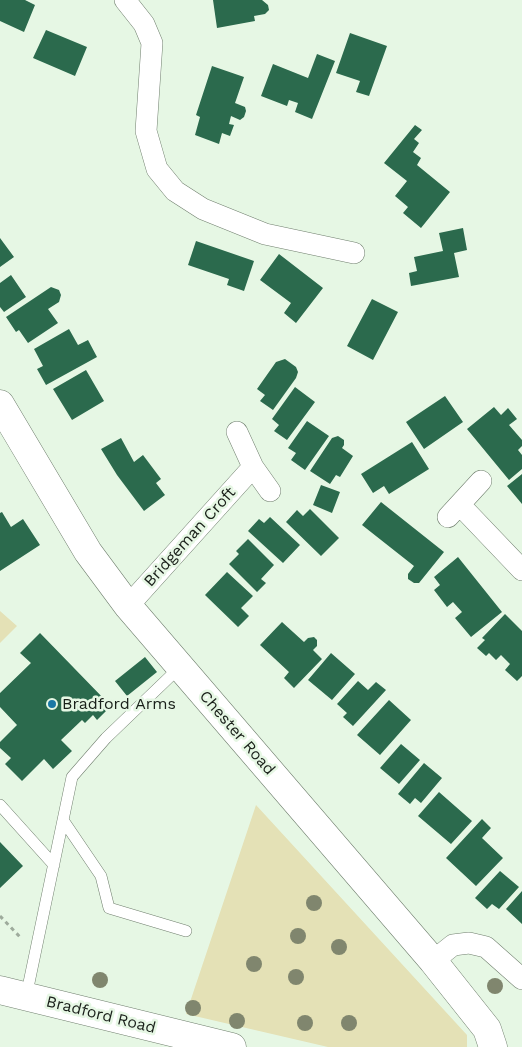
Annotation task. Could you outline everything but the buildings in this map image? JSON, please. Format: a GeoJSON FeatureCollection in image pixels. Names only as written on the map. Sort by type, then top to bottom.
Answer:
{"type":"FeatureCollection","features":[{"type":"Feature","properties":{"kind":"main road","name":"Chester Road"},"geometry":{"type":"LineString","coordinates":[[0,404],[88,552],[128,606],[433,961],[487,1029],[494,1047]]}},
{"type":"Feature","properties":{"kind":"main road","name":"Bradford Road"},"geometry":{"type":"LineString","coordinates":[[0,990],[232,1047]]}},
{"type":"Feature","properties":{"kind":"street"},"geometry":{"type":"LineString","coordinates":[[125,0],[144,24],[152,43],[146,131],[157,169],[175,191],[203,209],[265,234],[354,253]]}},
{"type":"Feature","properties":{"kind":"street"},"geometry":{"type":"LineString","coordinates":[[237,432],[253,467],[270,491]]}},
{"type":"Feature","properties":{"kind":"street","name":"Bridgeman Croft"},"geometry":{"type":"LineString","coordinates":[[128,606],[253,467]]}},
{"type":"Feature","properties":{"kind":"street"},"geometry":{"type":"LineString","coordinates":[[481,481],[454,511],[522,570]]}},
{"type":"Feature","properties":{"kind":"street"},"geometry":{"type":"LineString","coordinates":[[433,961],[453,945],[469,943],[486,947],[522,979]]}},
{"type":"Feature","properties":{"kind":"lane"},"geometry":{"type":"LineString","coordinates":[[26,997],[72,777],[106,738],[180,667]]}},
{"type":"Feature","properties":{"kind":"lane"},"geometry":{"type":"LineString","coordinates":[[0,804],[54,865]]}},
{"type":"Feature","properties":{"kind":"lane"},"geometry":{"type":"LineString","coordinates":[[63,820],[102,876],[108,908],[186,931]]}},
{"type":"Feature","properties":{"kind":"path"},"geometry":{"type":"LineString","coordinates":[[0,916],[36,953]]}},
{"type":"Feature","properties":{"kind":"shaded area"},"geometry":{"type":"Polygon","coordinates":[[[0,611],[17,626],[0,643],[0,611]]]}},
{"type":"Feature","properties":{"kind":"shaded area"},"geometry":{"type":"Polygon","coordinates":[[[256,805],[467,1035],[467,1047],[328,1047],[186,1014],[256,805]]]}},
{"type":"Feature","properties":{"kind":"place","name":"Bradford Arms"},"geometry":{"type":"Point","coordinates":[52,704]}}]}
